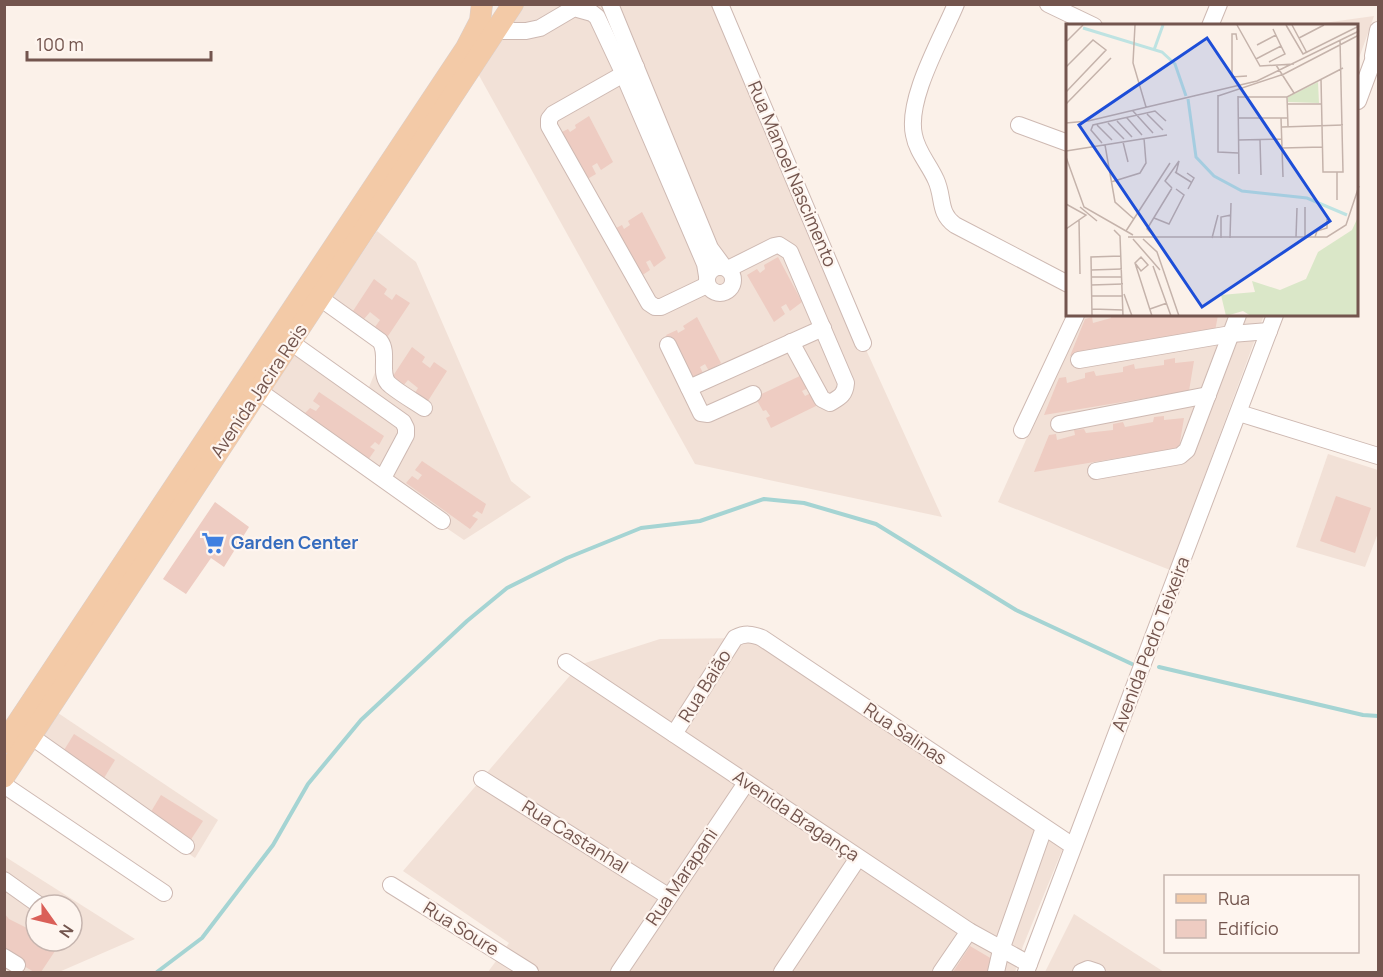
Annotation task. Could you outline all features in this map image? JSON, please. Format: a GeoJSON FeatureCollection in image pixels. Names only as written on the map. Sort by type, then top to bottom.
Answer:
{"type":"FeatureCollection","features":[{"type":"Feature","properties":{"kind":"main road","name":"Avenida Jacira Reis"},"geometry":{"type":"LineString","coordinates":[[4,743],[466,48],[480,21],[482,4]]}},
{"type":"Feature","properties":{"kind":"main road","name":"Avenida Jacira Reis"},"geometry":{"type":"LineString","coordinates":[[4,777],[292,343],[513,4]]}},
{"type":"Feature","properties":{"kind":"street"},"geometry":{"type":"LineString","coordinates":[[496,31],[526,31],[540,28],[575,6],[597,17],[630,70],[710,248],[731,273],[733,281],[729,290],[722,294],[717,293],[707,281],[705,264],[630,70],[610,4]]}},
{"type":"Feature","properties":{"kind":"street","name":"Rua Manoel Nascimento"},"geometry":{"type":"LineString","coordinates":[[720,4],[863,344]]}},
{"type":"Feature","properties":{"kind":"street"},"geometry":{"type":"LineString","coordinates":[[956,4],[917,96],[912,115],[913,133],[918,149],[936,180],[944,213],[948,220],[1066,283]]}},
{"type":"Feature","properties":{"kind":"street"},"geometry":{"type":"LineString","coordinates":[[1048,4],[1090,24]]}},
{"type":"Feature","properties":{"kind":"street"},"geometry":{"type":"LineString","coordinates":[[1210,24],[1219,4]]}},
{"type":"Feature","properties":{"kind":"street"},"geometry":{"type":"LineString","coordinates":[[1371,65],[1378,30]]}},
{"type":"Feature","properties":{"kind":"street"},"geometry":{"type":"LineString","coordinates":[[1359,98],[1378,47]]}},
{"type":"Feature","properties":{"kind":"street"},"geometry":{"type":"LineString","coordinates":[[630,70],[553,114],[549,119],[549,126],[649,303],[655,307],[661,307],[707,281],[715,267],[726,268],[774,246],[785,248],[790,252],[846,383],[842,396],[830,403],[822,399],[791,342]]}},
{"type":"Feature","properties":{"kind":"street"},"geometry":{"type":"LineString","coordinates":[[1019,125],[1066,142]]}},
{"type":"Feature","properties":{"kind":"street"},"geometry":{"type":"LineString","coordinates":[[320,298],[380,341],[384,346],[385,376],[388,382],[424,408]]}},
{"type":"Feature","properties":{"kind":"street"},"geometry":{"type":"LineString","coordinates":[[1022,430],[1076,316]]}},
{"type":"Feature","properties":{"kind":"street"},"geometry":{"type":"LineString","coordinates":[[1096,471],[1180,456],[1187,450],[1238,316]]}},
{"type":"Feature","properties":{"kind":"street","name":"Avenida Pedro Teixeira"},"geometry":{"type":"LineString","coordinates":[[1027,968],[1275,316]]}},
{"type":"Feature","properties":{"kind":"street"},"geometry":{"type":"LineString","coordinates":[[689,388],[823,328]]}},
{"type":"Feature","properties":{"kind":"street"},"geometry":{"type":"LineString","coordinates":[[1079,360],[1231,334],[1269,332]]}},
{"type":"Feature","properties":{"kind":"street"},"geometry":{"type":"LineString","coordinates":[[292,343],[403,422],[406,435],[383,478]]}},
{"type":"Feature","properties":{"kind":"street"},"geometry":{"type":"LineString","coordinates":[[668,345],[703,414],[753,394]]}},
{"type":"Feature","properties":{"kind":"street"},"geometry":{"type":"LineString","coordinates":[[258,391],[442,521]]}},
{"type":"Feature","properties":{"kind":"street"},"geometry":{"type":"LineString","coordinates":[[1059,424],[1208,395]]}},
{"type":"Feature","properties":{"kind":"street"},"geometry":{"type":"LineString","coordinates":[[1239,414],[1378,456]]}},
{"type":"Feature","properties":{"kind":"street","name":"Rua Salinas"},"geometry":{"type":"LineString","coordinates":[[735,638],[742,634],[752,634],[762,638],[1073,846]]}},
{"type":"Feature","properties":{"kind":"street","name":"Rua Baião"},"geometry":{"type":"LineString","coordinates":[[674,735],[735,638]]}},
{"type":"Feature","properties":{"kind":"street","name":"Avenida Bragança"},"geometry":{"type":"LineString","coordinates":[[566,662],[858,858],[1027,968]]}},
{"type":"Feature","properties":{"kind":"street"},"geometry":{"type":"LineString","coordinates":[[32,737],[186,846]]}},
{"type":"Feature","properties":{"kind":"street","name":"Rua Castanhal"},"geometry":{"type":"LineString","coordinates":[[482,778],[668,897]]}},
{"type":"Feature","properties":{"kind":"street","name":"Rua Marapani"},"geometry":{"type":"LineString","coordinates":[[619,972],[746,783]]}},
{"type":"Feature","properties":{"kind":"street"},"geometry":{"type":"LineString","coordinates":[[4,785],[164,893]]}},
{"type":"Feature","properties":{"kind":"street"},"geometry":{"type":"LineString","coordinates":[[996,972],[1001,950],[1044,828]]}},
{"type":"Feature","properties":{"kind":"street"},"geometry":{"type":"LineString","coordinates":[[782,972],[858,858]]}},
{"type":"Feature","properties":{"kind":"street"},"geometry":{"type":"LineString","coordinates":[[4,880],[24,894]]}},
{"type":"Feature","properties":{"kind":"street","name":"Rua Soure"},"geometry":{"type":"LineString","coordinates":[[391,885],[530,972]]}},
{"type":"Feature","properties":{"kind":"street"},"geometry":{"type":"LineString","coordinates":[[941,972],[969,931]]}},
{"type":"Feature","properties":{"kind":"street"},"geometry":{"type":"LineString","coordinates":[[1081,972],[1088,969],[1097,972]]}},
{"type":"Feature","properties":{"kind":"shaded area"},"geometry":{"type":"Polygon","coordinates":[[[518,5],[713,5],[942,517],[695,464],[476,70],[518,5]]]}},
{"type":"Feature","properties":{"kind":"shaded area"},"geometry":{"type":"Polygon","coordinates":[[[1374,16],[1359,58],[1359,24],[1316,24],[1374,16]]]}},
{"type":"Feature","properties":{"kind":"shaded area"},"geometry":{"type":"Polygon","coordinates":[[[377,231],[416,262],[511,481],[531,497],[464,540],[258,399],[299,339],[369,387],[388,341],[329,302],[377,231]]]}},
{"type":"Feature","properties":{"kind":"shaded area"},"geometry":{"type":"Polygon","coordinates":[[[1082,316],[1264,316],[1170,570],[998,502],[1082,316]]]}},
{"type":"Feature","properties":{"kind":"shaded area"},"geometry":{"type":"Polygon","coordinates":[[[1328,454],[1378,470],[1378,533],[1365,567],[1296,547],[1328,454]]]}},
{"type":"Feature","properties":{"kind":"shaded area"},"geometry":{"type":"Polygon","coordinates":[[[747,638],[1065,843],[1023,946],[1015,972],[488,972],[509,943],[403,871],[579,665],[660,639],[747,638]]]}},
{"type":"Feature","properties":{"kind":"shaded area"},"geometry":{"type":"Polygon","coordinates":[[[55,711],[218,820],[195,858],[32,745],[55,711]]]}},
{"type":"Feature","properties":{"kind":"shaded area"},"geometry":{"type":"Polygon","coordinates":[[[4,856],[62,893],[24,893],[24,953],[84,953],[84,907],[135,939],[59,972],[10,972],[4,969],[4,856]]]}},
{"type":"Feature","properties":{"kind":"shaded area"},"geometry":{"type":"Polygon","coordinates":[[[1074,914],[1164,972],[1045,972],[1074,914]]]}},
{"type":"Feature","properties":{"kind":"building"},"geometry":{"type":"Polygon","coordinates":[[[589,116],[613,162],[601,170],[597,163],[592,166],[596,174],[584,181],[558,134],[568,129],[570,132],[576,128],[575,125],[589,116]]]}},
{"type":"Feature","properties":{"kind":"building"},"geometry":{"type":"Polygon","coordinates":[[[642,212],[666,258],[654,267],[650,260],[646,262],[650,270],[638,278],[612,230],[622,225],[624,229],[630,225],[628,221],[642,212]]]}},
{"type":"Feature","properties":{"kind":"building"},"geometry":{"type":"Polygon","coordinates":[[[778,257],[802,302],[790,311],[786,304],[781,307],[785,314],[774,322],[747,275],[757,269],[760,273],[765,269],[764,265],[778,257]]]}},
{"type":"Feature","properties":{"kind":"building"},"geometry":{"type":"Polygon","coordinates":[[[374,279],[387,289],[384,294],[392,300],[396,294],[410,303],[388,336],[375,327],[380,320],[370,312],[364,319],[353,311],[374,279]]]}},
{"type":"Feature","properties":{"kind":"building"},"geometry":{"type":"Polygon","coordinates":[[[1111,316],[1218,316],[1215,331],[1070,356],[1085,319],[1092,317],[1093,323],[1111,318],[1111,316]]]}},
{"type":"Feature","properties":{"kind":"building"},"geometry":{"type":"Polygon","coordinates":[[[697,317],[721,363],[709,371],[705,364],[700,367],[704,375],[693,383],[666,335],[685,329],[683,326],[697,317]]]}},
{"type":"Feature","properties":{"kind":"building"},"geometry":{"type":"Polygon","coordinates":[[[412,347],[425,357],[422,362],[430,368],[434,362],[447,371],[426,404],[413,396],[418,388],[408,380],[402,387],[391,379],[412,347]]]}},
{"type":"Feature","properties":{"kind":"building"},"geometry":{"type":"Polygon","coordinates":[[[1175,358],[1175,363],[1194,361],[1189,391],[1044,415],[1059,378],[1066,377],[1067,383],[1085,378],[1085,373],[1094,371],[1096,376],[1123,372],[1123,367],[1134,364],[1135,369],[1164,365],[1164,360],[1175,358]]]}},
{"type":"Feature","properties":{"kind":"building"},"geometry":{"type":"Polygon","coordinates":[[[802,375],[810,387],[802,391],[805,396],[813,392],[820,404],[771,428],[766,418],[770,416],[766,410],[763,411],[755,397],[802,375]]]}},
{"type":"Feature","properties":{"kind":"building"},"geometry":{"type":"Polygon","coordinates":[[[319,392],[384,436],[379,445],[375,442],[370,447],[375,450],[368,460],[304,414],[310,408],[316,411],[320,406],[313,401],[319,392]]]}},
{"type":"Feature","properties":{"kind":"building"},"geometry":{"type":"Polygon","coordinates":[[[1164,416],[1164,420],[1184,418],[1179,448],[1034,472],[1049,435],[1056,434],[1057,440],[1075,435],[1074,430],[1084,429],[1086,433],[1113,430],[1113,424],[1123,422],[1125,427],[1153,422],[1154,417],[1164,416]]]}},
{"type":"Feature","properties":{"kind":"building"},"geometry":{"type":"Polygon","coordinates":[[[422,461],[486,504],[482,514],[477,511],[472,516],[478,519],[470,529],[406,483],[412,476],[418,480],[422,475],[415,470],[422,461]]]}},
{"type":"Feature","properties":{"kind":"building"},"geometry":{"type":"Polygon","coordinates":[[[1336,496],[1371,508],[1355,553],[1320,541],[1336,496]]]}},
{"type":"Feature","properties":{"kind":"building","name":"Garden Center"},"geometry":{"type":"Polygon","coordinates":[[[215,502],[249,527],[224,567],[211,558],[186,594],[163,579],[215,502]]]}},
{"type":"Feature","properties":{"kind":"building"},"geometry":{"type":"Polygon","coordinates":[[[74,734],[115,760],[101,783],[61,755],[74,734]]]}},
{"type":"Feature","properties":{"kind":"building"},"geometry":{"type":"Polygon","coordinates":[[[161,795],[203,821],[188,844],[149,815],[161,795]]]}},
{"type":"Feature","properties":{"kind":"building"},"geometry":{"type":"Polygon","coordinates":[[[4,913],[9,919],[24,926],[24,953],[54,953],[41,972],[34,972],[4,954],[4,913]]]}},
{"type":"Feature","properties":{"kind":"building"},"geometry":{"type":"Polygon","coordinates":[[[970,946],[992,959],[988,972],[953,972],[970,946]]]}},
{"type":"Feature","properties":{"kind":"waterway"},"geometry":{"type":"LineString","coordinates":[[157,972],[202,938],[273,845],[308,784],[361,720],[467,621],[507,588],[567,558],[641,528],[700,521],[764,499],[804,503],[876,524],[1016,610],[1132,664]]}},
{"type":"Feature","properties":{"kind":"waterway"},"geometry":{"type":"LineString","coordinates":[[1159,667],[1363,715],[1378,716]]}},
{"type":"Feature","properties":{"kind":"place","name":"Garden Center"},"geometry":{"type":"Point","coordinates":[213,543]}}]}
